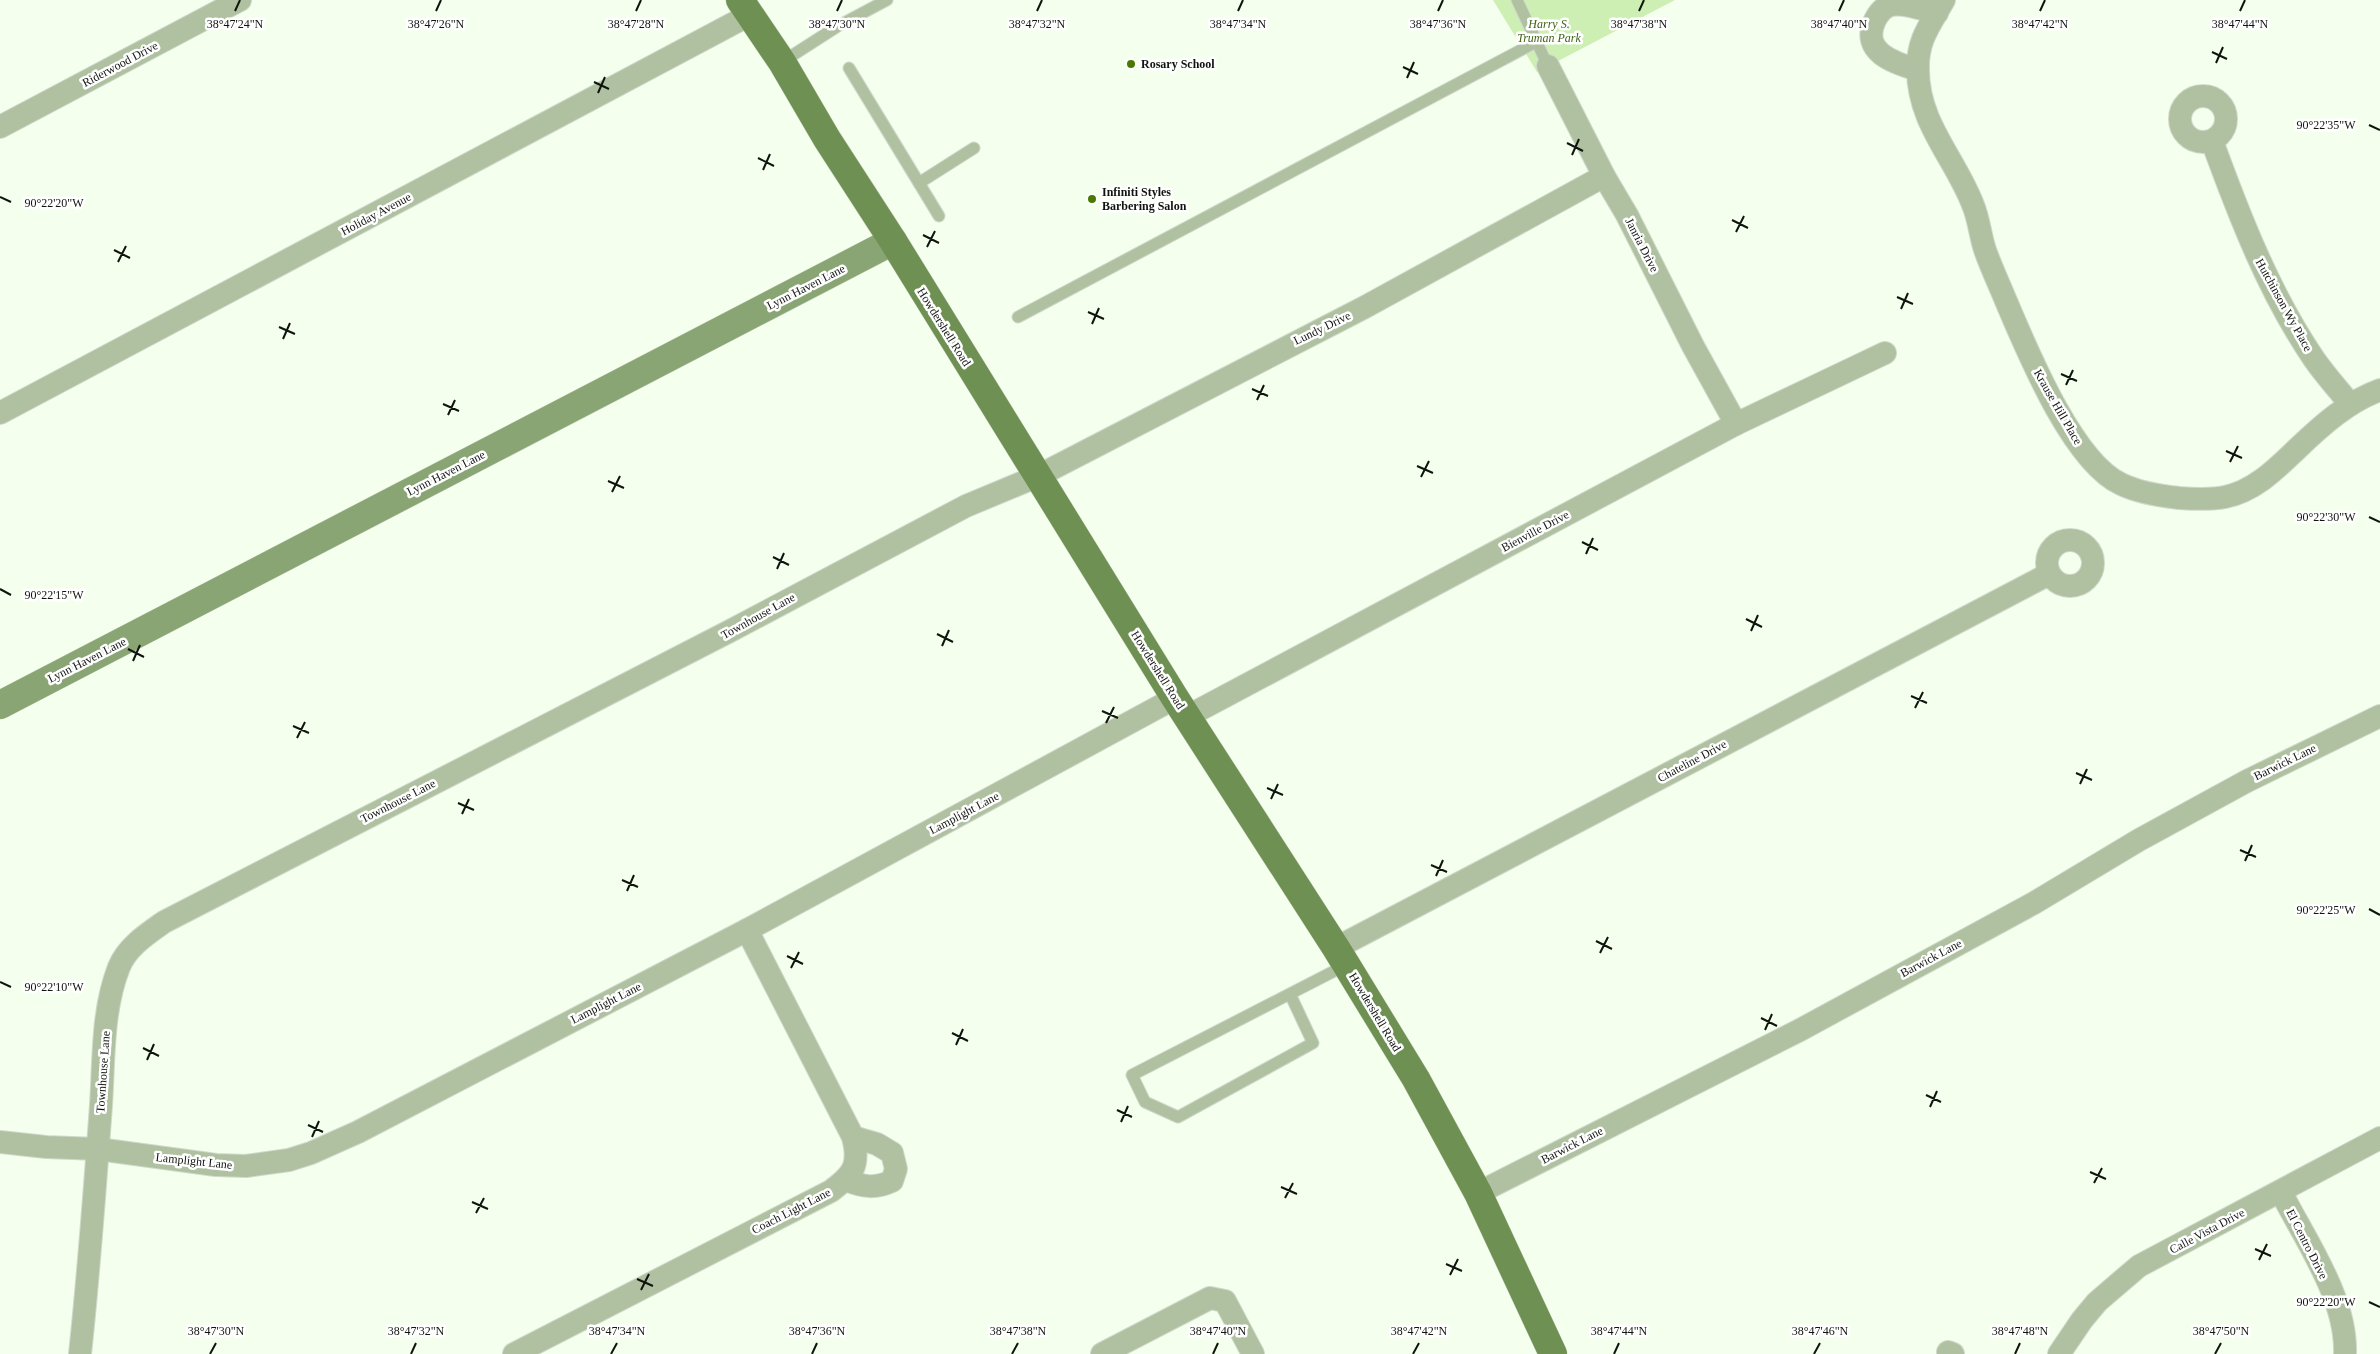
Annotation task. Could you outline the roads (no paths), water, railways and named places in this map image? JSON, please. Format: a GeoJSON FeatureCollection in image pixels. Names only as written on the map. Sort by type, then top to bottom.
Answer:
{"type":"FeatureCollection","features":[{"type":"Feature","properties":{"kind":"main road","name":"Howdershell Road"},"geometry":{"type":"LineString","coordinates":[[745,7],[782,62],[827,139],[1181,707],[1341,956],[1416,1079],[1478,1193],[1553,1354]]}},
{"type":"Feature","properties":{"kind":"street","name":"Riderwood Drive"},"geometry":{"type":"LineString","coordinates":[[0,127],[240,0]]}},
{"type":"Feature","properties":{"kind":"street"},"geometry":{"type":"LineString","coordinates":[[1918,70],[1883,57],[1873,44],[1870,31],[1878,12],[1891,5],[1941,6]]}},
{"type":"Feature","properties":{"kind":"street","name":"Krause Hill Place"},"geometry":{"type":"LineString","coordinates":[[1941,6],[1921,40],[1918,70],[1924,110],[1962,179],[1974,206],[1986,251],[2031,358],[2076,440],[2094,464],[2121,484],[2178,498],[2226,497],[2252,486],[2274,472],[2300,446],[2350,404],[2380,390]]}},
{"type":"Feature","properties":{"kind":"street","name":"Holiday Avenue"},"geometry":{"type":"LineString","coordinates":[[0,413],[745,7]]}},
{"type":"Feature","properties":{"kind":"street","name":"Janria Drive"},"geometry":{"type":"LineString","coordinates":[[1548,66],[1604,176],[1627,215],[1692,346],[1736,424]]}},
{"type":"Feature","properties":{"kind":"street","name":"Hutchinson Wy Place"},"geometry":{"type":"LineString","coordinates":[[2212,141],[2253,247],[2269,281],[2314,359],[2350,404]]}},
{"type":"Feature","properties":{"kind":"street","name":"Lundy Drive"},"geometry":{"type":"LineString","coordinates":[[1038,476],[1365,307],[1604,176]]}},
{"type":"Feature","properties":{"kind":"street","name":"Lynn Haven Lane"},"geometry":{"type":"LineString","coordinates":[[0,705],[892,241]]}},
{"type":"Feature","properties":{"kind":"street","name":"Bienville Drive"},"geometry":{"type":"LineString","coordinates":[[1181,707],[1736,424],[1885,353]]}},
{"type":"Feature","properties":{"kind":"street","name":"Townhouse Lane"},"geometry":{"type":"LineString","coordinates":[[80,1354],[98,1149],[104,1040],[113,988],[120,965],[131,949],[146,935],[164,922],[730,631],[958,510],[1038,476]]}},
{"type":"Feature","properties":{"kind":"street","name":"Chateline Drive"},"geometry":{"type":"LineString","coordinates":[[1341,956],[2049,574]]}},
{"type":"Feature","properties":{"kind":"street","name":"Lamplight Lane"},"geometry":{"type":"LineString","coordinates":[[0,1142],[46,1147],[98,1149],[226,1165],[268,1164],[311,1153],[358,1132],[1181,707]]}},
{"type":"Feature","properties":{"kind":"street","name":"Barwick Lane"},"geometry":{"type":"LineString","coordinates":[[1478,1193],[1800,1030],[2034,903],[2139,840],[2247,780],[2380,716]]}},
{"type":"Feature","properties":{"kind":"street"},"geometry":{"type":"LineString","coordinates":[[747,930],[853,1137],[857,1154],[854,1169],[846,1180],[863,1187],[881,1186],[892,1181],[896,1169],[892,1153],[878,1144],[853,1137]]}},
{"type":"Feature","properties":{"kind":"street","name":"Calle Vista Drive"},"geometry":{"type":"LineString","coordinates":[[2059,1354],[2097,1302],[2139,1266],[2380,1138]]}},
{"type":"Feature","properties":{"kind":"street","name":"Coach Light Lane"},"geometry":{"type":"LineString","coordinates":[[514,1354],[581,1318],[652,1285],[831,1191],[846,1180]]}},
{"type":"Feature","properties":{"kind":"street","name":"El Centro Drive"},"geometry":{"type":"LineString","coordinates":[[2281,1192],[2330,1289],[2342,1320],[2345,1354]]}},
{"type":"Feature","properties":{"kind":"street"},"geometry":{"type":"LineString","coordinates":[[1102,1354],[1210,1298],[1225,1301],[1253,1354]]}},
{"type":"Feature","properties":{"kind":"lane"},"geometry":{"type":"LineString","coordinates":[[782,62],[838,26],[887,0]]}},
{"type":"Feature","properties":{"kind":"lane"},"geometry":{"type":"LineString","coordinates":[[1517,0],[1548,66]]}},
{"type":"Feature","properties":{"kind":"lane"},"geometry":{"type":"LineString","coordinates":[[1018,317],[1536,42]]}},
{"type":"Feature","properties":{"kind":"lane"},"geometry":{"type":"LineString","coordinates":[[849,68],[939,216]]}},
{"type":"Feature","properties":{"kind":"lane"},"geometry":{"type":"LineString","coordinates":[[920,183],[974,148]]}},
{"type":"Feature","properties":{"kind":"lane"},"geometry":{"type":"LineString","coordinates":[[1290,994],[1313,1043],[1178,1117],[1144,1102],[1132,1075],[1290,994],[1341,956]]}},
{"type":"Feature","properties":{"kind":"place","name":"Rosary School"},"geometry":{"type":"Point","coordinates":[1131,64]}},
{"type":"Feature","properties":{"kind":"place","name":"Infiniti Styles Barbering Salon"},"geometry":{"type":"Point","coordinates":[1092,199]}},
{"type":"Feature","properties":{"kind":"park label","name":"Harry S. Truman Park"},"geometry":{"type":"Point","coordinates":[1549,31]}}]}
